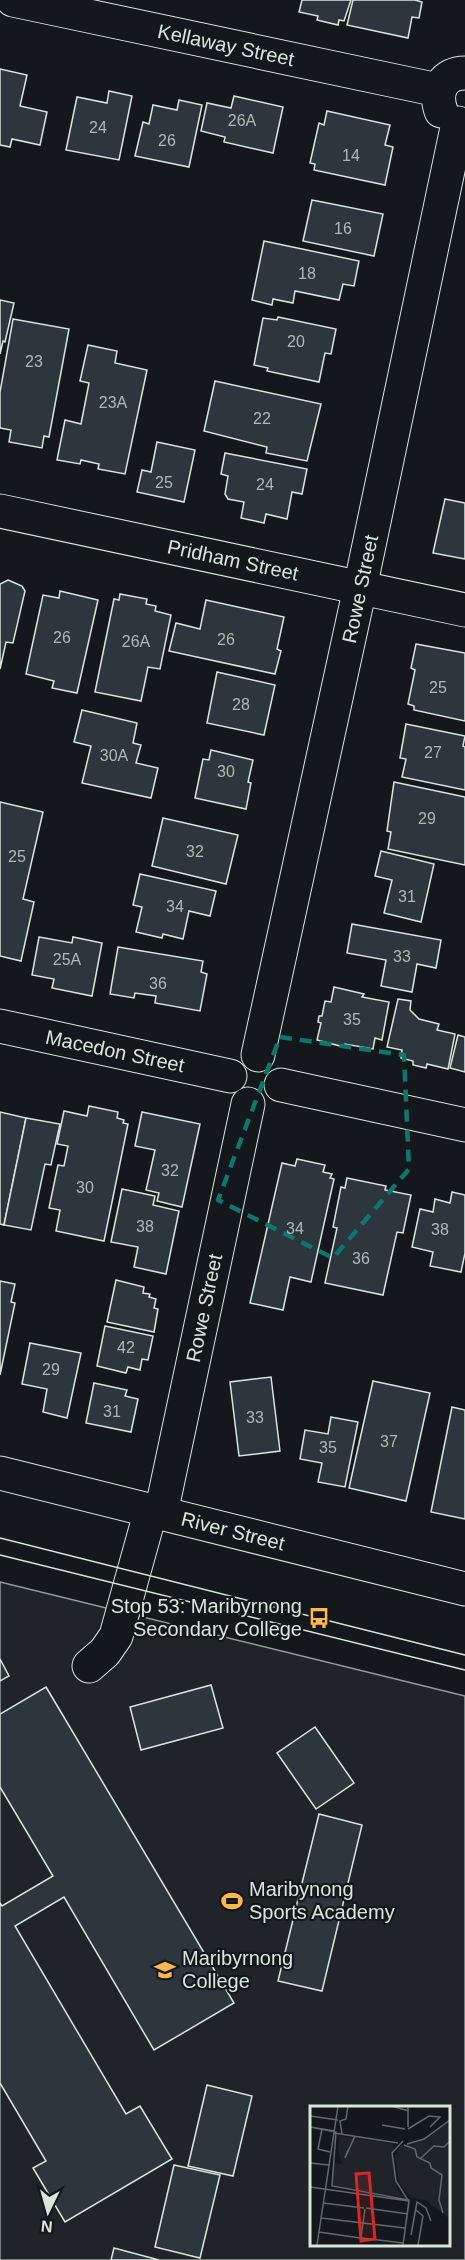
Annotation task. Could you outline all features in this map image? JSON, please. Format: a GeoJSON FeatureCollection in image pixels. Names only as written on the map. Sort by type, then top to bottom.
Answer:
{"type":"FeatureCollection","features":[{"type":"Feature","properties":{"kind":"street","name":"Kellaway Street"},"geometry":{"type":"LineString","coordinates":[[13,0],[452,81]]}},
{"type":"Feature","properties":{"kind":"street"},"geometry":{"type":"LineString","coordinates":[[452,81],[438,101],[440,110],[448,118],[461,123]]}},
{"type":"Feature","properties":{"kind":"street","name":"Rowe Street"},"geometry":{"type":"LineString","coordinates":[[258,1055],[461,123]]}},
{"type":"Feature","properties":{"kind":"street","name":"Pridham Street"},"geometry":{"type":"LineString","coordinates":[[0,511],[465,610]]}},
{"type":"Feature","properties":{"kind":"street","name":"Macedon Street"},"geometry":{"type":"LineString","coordinates":[[0,1026],[230,1076]]}},
{"type":"Feature","properties":{"kind":"street"},"geometry":{"type":"LineString","coordinates":[[249,1055],[258,1055],[268,1058],[276,1065],[281,1085],[271,1101],[262,1105],[248,1104],[234,1095],[230,1086],[230,1076],[233,1066],[240,1059],[249,1055]]}},
{"type":"Feature","properties":{"kind":"street"},"geometry":{"type":"LineString","coordinates":[[281,1085],[465,1125]]}},
{"type":"Feature","properties":{"kind":"street","name":"Rowe Street"},"geometry":{"type":"LineString","coordinates":[[89,1666],[105,1652],[116,1636],[156,1512],[248,1104]]}},
{"type":"Feature","properties":{"kind":"street","name":"River Street"},"geometry":{"type":"LineString","coordinates":[[0,1473],[465,1589]]}},
{"type":"Feature","properties":{"kind":"highlighted area"},"geometry":{"type":"Polygon","coordinates":[[[280,1037],[404,1055],[409,1169],[333,1258],[218,1200],[280,1037]]]}},
{"type":"Feature","properties":{"kind":"shaded area","name":"Maribynong Sports Academy"},"geometry":{"type":"Polygon","coordinates":[[[0,1582],[465,1696],[465,2260],[0,2260],[0,1582]]]}},
{"type":"Feature","properties":{"kind":"building"},"geometry":{"type":"Polygon","coordinates":[[[302,0],[351,0],[344,21],[339,20],[338,25],[317,20],[318,16],[299,12],[302,0]]]}},
{"type":"Feature","properties":{"kind":"building"},"geometry":{"type":"Polygon","coordinates":[[[353,0],[422,2],[419,18],[412,17],[408,38],[347,25],[353,0]]]}},
{"type":"Feature","properties":{"kind":"building"},"geometry":{"type":"Polygon","coordinates":[[[0,69],[27,75],[20,106],[47,112],[40,145],[12,139],[10,147],[0,145],[0,69]]]}},
{"type":"Feature","properties":{"kind":"building"},"geometry":{"type":"Polygon","coordinates":[[[109,91],[132,96],[119,160],[66,150],[77,97],[107,103],[109,91]]]}},
{"type":"Feature","properties":{"kind":"building"},"geometry":{"type":"Polygon","coordinates":[[[234,96],[283,107],[273,153],[224,142],[225,137],[201,131],[207,103],[231,108],[234,96]]]}},
{"type":"Feature","properties":{"kind":"building"},"geometry":{"type":"Polygon","coordinates":[[[179,100],[202,105],[189,167],[135,156],[143,122],[149,124],[153,105],[177,110],[179,100]]]}},
{"type":"Feature","properties":{"kind":"building"},"geometry":{"type":"Polygon","coordinates":[[[327,111],[390,125],[385,145],[393,147],[385,185],[314,170],[315,164],[310,163],[319,123],[324,125],[327,111]]]}},
{"type":"Feature","properties":{"kind":"building"},"geometry":{"type":"Polygon","coordinates":[[[312,200],[383,214],[374,256],[303,241],[312,200]]]}},
{"type":"Feature","properties":{"kind":"building"},"geometry":{"type":"Polygon","coordinates":[[[264,241],[359,261],[354,286],[343,284],[339,300],[295,291],[293,303],[273,299],[272,305],[252,300],[264,241]]]}},
{"type":"Feature","properties":{"kind":"building"},"geometry":{"type":"Polygon","coordinates":[[[0,300],[14,303],[0,354],[0,300]]]}},
{"type":"Feature","properties":{"kind":"building"},"geometry":{"type":"Polygon","coordinates":[[[278,317],[336,329],[331,354],[325,353],[319,382],[267,371],[268,368],[254,365],[263,318],[277,320],[278,317]]]}},
{"type":"Feature","properties":{"kind":"building"},"geometry":{"type":"Polygon","coordinates":[[[13,319],[69,329],[49,437],[44,436],[42,448],[9,442],[11,430],[0,428],[0,392],[13,319]]]}},
{"type":"Feature","properties":{"kind":"building"},"geometry":{"type":"Polygon","coordinates":[[[88,345],[117,351],[115,363],[147,370],[125,474],[98,469],[99,464],[81,460],[80,464],[57,460],[65,420],[81,424],[89,383],[80,381],[88,345]]]}},
{"type":"Feature","properties":{"kind":"building"},"geometry":{"type":"Polygon","coordinates":[[[215,381],[321,404],[307,461],[266,453],[267,447],[204,431],[215,381]]]}},
{"type":"Feature","properties":{"kind":"building"},"geometry":{"type":"Polygon","coordinates":[[[157,442],[195,450],[184,502],[137,492],[142,470],[151,472],[157,442]]]}},
{"type":"Feature","properties":{"kind":"building"},"geometry":{"type":"Polygon","coordinates":[[[225,453],[307,469],[302,494],[292,492],[287,519],[266,514],[264,523],[241,518],[244,502],[228,499],[225,494],[228,476],[221,474],[225,453]]]}},
{"type":"Feature","properties":{"kind":"building"},"geometry":{"type":"Polygon","coordinates":[[[445,499],[465,503],[465,559],[433,553],[445,499]]]}},
{"type":"Feature","properties":{"kind":"building"},"geometry":{"type":"Polygon","coordinates":[[[8,580],[22,586],[25,591],[13,643],[6,642],[0,669],[0,584],[8,580]]]}},
{"type":"Feature","properties":{"kind":"building"},"geometry":{"type":"Polygon","coordinates":[[[60,591],[98,600],[77,693],[52,688],[54,681],[26,674],[43,595],[59,598],[60,591]]]}},
{"type":"Feature","properties":{"kind":"building"},"geometry":{"type":"Polygon","coordinates":[[[120,594],[147,599],[146,604],[156,606],[155,611],[171,615],[160,669],[148,667],[141,701],[95,692],[114,599],[119,600],[120,594]]]}},
{"type":"Feature","properties":{"kind":"building"},"geometry":{"type":"Polygon","coordinates":[[[206,600],[284,617],[277,649],[281,651],[275,674],[169,651],[176,623],[200,629],[206,600]]]}},
{"type":"Feature","properties":{"kind":"building"},"geometry":{"type":"Polygon","coordinates":[[[416,644],[465,653],[465,721],[414,710],[414,706],[408,704],[415,670],[411,668],[416,644]]]}},
{"type":"Feature","properties":{"kind":"building"},"geometry":{"type":"Polygon","coordinates":[[[217,672],[275,685],[264,735],[207,723],[217,672]]]}},
{"type":"Feature","properties":{"kind":"building"},"geometry":{"type":"Polygon","coordinates":[[[82,710],[137,723],[133,743],[141,745],[136,763],[158,768],[151,798],[82,783],[91,746],[74,742],[82,710]]]}},
{"type":"Feature","properties":{"kind":"building"},"geometry":{"type":"Polygon","coordinates":[[[406,724],[465,736],[463,746],[465,747],[465,790],[402,777],[406,759],[400,758],[406,724]]]}},
{"type":"Feature","properties":{"kind":"building"},"geometry":{"type":"Polygon","coordinates":[[[211,750],[253,760],[248,782],[251,783],[246,809],[195,798],[203,759],[209,760],[211,750]]]}},
{"type":"Feature","properties":{"kind":"building"},"geometry":{"type":"Polygon","coordinates":[[[394,782],[465,797],[465,865],[388,849],[391,832],[387,831],[394,782]]]}},
{"type":"Feature","properties":{"kind":"building"},"geometry":{"type":"Polygon","coordinates":[[[0,802],[43,812],[23,899],[34,902],[21,961],[0,956],[0,802]]]}},
{"type":"Feature","properties":{"kind":"building"},"geometry":{"type":"Polygon","coordinates":[[[163,818],[238,835],[226,884],[152,866],[163,818]]]}},
{"type":"Feature","properties":{"kind":"building"},"geometry":{"type":"Polygon","coordinates":[[[381,851],[434,864],[421,922],[384,913],[392,880],[375,876],[381,851]]]}},
{"type":"Feature","properties":{"kind":"building"},"geometry":{"type":"Polygon","coordinates":[[[140,874],[216,891],[210,916],[189,911],[183,939],[163,934],[162,938],[136,932],[142,907],[133,905],[140,874]]]}},
{"type":"Feature","properties":{"kind":"building"},"geometry":{"type":"Polygon","coordinates":[[[352,924],[441,940],[436,968],[417,964],[412,992],[381,986],[386,960],[347,953],[352,924]]]}},
{"type":"Feature","properties":{"kind":"building"},"geometry":{"type":"Polygon","coordinates":[[[39,937],[72,943],[73,937],[102,943],[92,996],[52,988],[54,979],[32,975],[39,937]]]}},
{"type":"Feature","properties":{"kind":"building"},"geometry":{"type":"Polygon","coordinates":[[[118,947],[203,961],[201,972],[207,974],[200,1011],[155,1003],[156,996],[135,993],[134,998],[110,994],[118,947]]]}},
{"type":"Feature","properties":{"kind":"building"},"geometry":{"type":"Polygon","coordinates":[[[334,987],[364,994],[362,997],[389,1002],[382,1040],[375,1038],[373,1049],[345,1044],[344,1047],[317,1040],[321,1023],[318,1022],[319,1016],[322,1016],[325,1001],[331,1002],[334,987]]]}},
{"type":"Feature","properties":{"kind":"building"},"geometry":{"type":"Polygon","coordinates":[[[398,999],[411,1001],[410,1010],[419,1019],[439,1024],[437,1030],[455,1034],[448,1069],[427,1064],[426,1068],[413,1065],[413,1061],[401,1058],[402,1050],[387,1047],[398,999]]]}},
{"type":"Feature","properties":{"kind":"building"},"geometry":{"type":"Polygon","coordinates":[[[458,1035],[465,1037],[465,1072],[450,1068],[458,1035]]]}},
{"type":"Feature","properties":{"kind":"building"},"geometry":{"type":"Polygon","coordinates":[[[89,1106],[118,1112],[117,1118],[128,1124],[104,1241],[56,1231],[60,1210],[49,1208],[58,1165],[64,1166],[68,1146],[57,1144],[64,1111],[87,1116],[89,1106]]]}},
{"type":"Feature","properties":{"kind":"building"},"geometry":{"type":"Polygon","coordinates":[[[0,1112],[26,1118],[4,1225],[0,1224],[0,1112]]]}},
{"type":"Feature","properties":{"kind":"building"},"geometry":{"type":"Polygon","coordinates":[[[142,1112],[200,1124],[182,1207],[157,1201],[159,1193],[146,1190],[155,1150],[135,1146],[142,1112]]]}},
{"type":"Feature","properties":{"kind":"building"},"geometry":{"type":"Polygon","coordinates":[[[26,1118],[60,1124],[51,1165],[45,1164],[31,1230],[4,1225],[26,1118]]]}},
{"type":"Feature","properties":{"kind":"building"},"geometry":{"type":"Polygon","coordinates":[[[297,1159],[325,1165],[323,1172],[332,1174],[330,1178],[334,1179],[311,1282],[290,1277],[283,1310],[250,1303],[282,1163],[295,1166],[297,1159]]]}},
{"type":"Feature","properties":{"kind":"building"},"geometry":{"type":"Polygon","coordinates":[[[347,1178],[386,1186],[385,1190],[411,1195],[403,1233],[397,1232],[383,1295],[325,1283],[337,1228],[333,1227],[341,1187],[345,1188],[347,1178]]]}},
{"type":"Feature","properties":{"kind":"building"},"geometry":{"type":"Polygon","coordinates":[[[122,1189],[155,1196],[153,1205],[179,1211],[166,1274],[134,1267],[138,1247],[111,1242],[122,1189]]]}},
{"type":"Feature","properties":{"kind":"building"},"geometry":{"type":"Polygon","coordinates":[[[452,1192],[465,1195],[465,1253],[461,1272],[430,1266],[433,1252],[412,1247],[420,1209],[433,1212],[435,1199],[450,1203],[452,1192]]]}},
{"type":"Feature","properties":{"kind":"building"},"geometry":{"type":"Polygon","coordinates":[[[116,1280],[144,1287],[143,1293],[150,1294],[149,1297],[156,1299],[154,1308],[158,1309],[154,1332],[107,1322],[116,1280]]]}},
{"type":"Feature","properties":{"kind":"building"},"geometry":{"type":"Polygon","coordinates":[[[0,1281],[15,1284],[11,1302],[15,1303],[0,1375],[0,1281]]]}},
{"type":"Feature","properties":{"kind":"building"},"geometry":{"type":"Polygon","coordinates":[[[105,1326],[153,1336],[148,1360],[142,1359],[140,1370],[128,1367],[126,1373],[97,1366],[105,1326]]]}},
{"type":"Feature","properties":{"kind":"building"},"geometry":{"type":"Polygon","coordinates":[[[30,1343],[81,1353],[67,1418],[43,1412],[47,1389],[22,1384],[30,1343]]]}},
{"type":"Feature","properties":{"kind":"building"},"geometry":{"type":"Polygon","coordinates":[[[271,1377],[280,1451],[239,1456],[230,1382],[271,1377]]]}},
{"type":"Feature","properties":{"kind":"building"},"geometry":{"type":"Polygon","coordinates":[[[373,1381],[430,1393],[406,1501],[349,1488],[373,1381]]]}},
{"type":"Feature","properties":{"kind":"building"},"geometry":{"type":"Polygon","coordinates":[[[94,1383],[127,1390],[125,1396],[138,1399],[131,1432],[86,1423],[94,1383]]]}},
{"type":"Feature","properties":{"kind":"building"},"geometry":{"type":"Polygon","coordinates":[[[452,1407],[465,1410],[465,1519],[431,1512],[452,1407]]]}},
{"type":"Feature","properties":{"kind":"building"},"geometry":{"type":"Polygon","coordinates":[[[331,1417],[358,1422],[345,1487],[318,1482],[322,1463],[300,1459],[305,1430],[328,1434],[331,1417]]]}},
{"type":"Feature","properties":{"kind":"building"},"geometry":{"type":"Polygon","coordinates":[[[0,1659],[9,1676],[0,1681],[0,1659]]]}},
{"type":"Feature","properties":{"kind":"building"},"geometry":{"type":"Polygon","coordinates":[[[211,1685],[223,1728],[141,1750],[130,1707],[211,1685]]]}},
{"type":"Feature","properties":{"kind":"building"},"geometry":{"type":"Polygon","coordinates":[[[46,1687],[234,2003],[154,2050],[64,1897],[15,1926],[126,2114],[140,2106],[172,2159],[65,2222],[33,2168],[46,2161],[0,2083],[0,1903],[2,1906],[53,1876],[0,1787],[0,1714],[46,1687]]]}},
{"type":"Feature","properties":{"kind":"building"},"geometry":{"type":"Polygon","coordinates":[[[315,1727],[354,1783],[316,1809],[277,1753],[315,1727]]]}},
{"type":"Feature","properties":{"kind":"building"},"geometry":{"type":"Polygon","coordinates":[[[319,1814],[362,1825],[322,1991],[278,1981],[319,1814]]]}},
{"type":"Feature","properties":{"kind":"building"},"geometry":{"type":"Polygon","coordinates":[[[207,2085],[252,2096],[233,2176],[188,2166],[207,2085]]]}},
{"type":"Feature","properties":{"kind":"building"},"geometry":{"type":"Polygon","coordinates":[[[174,2165],[220,2175],[200,2258],[155,2247],[174,2165]]]}},
{"type":"Feature","properties":{"kind":"building"},"geometry":{"type":"Polygon","coordinates":[[[114,2248],[159,2260],[111,2260],[114,2248]]]}},
{"type":"Feature","properties":{"kind":"tram line"},"geometry":{"type":"LineString","coordinates":[[0,1538],[465,1655]]}},
{"type":"Feature","properties":{"kind":"tram line"},"geometry":{"type":"LineString","coordinates":[[0,1555],[465,1670]]}},
{"type":"Feature","properties":{"kind":"place","name":"Stop 53: Maribyrnong Secondary College"},"geometry":{"type":"Point","coordinates":[319,1618]}},
{"type":"Feature","properties":{"kind":"place","name":"Maribynong Sports Academy"},"geometry":{"type":"Point","coordinates":[232,1901]}},
{"type":"Feature","properties":{"kind":"place","name":"Maribyrnong College"},"geometry":{"type":"Point","coordinates":[165,1970]}}]}
